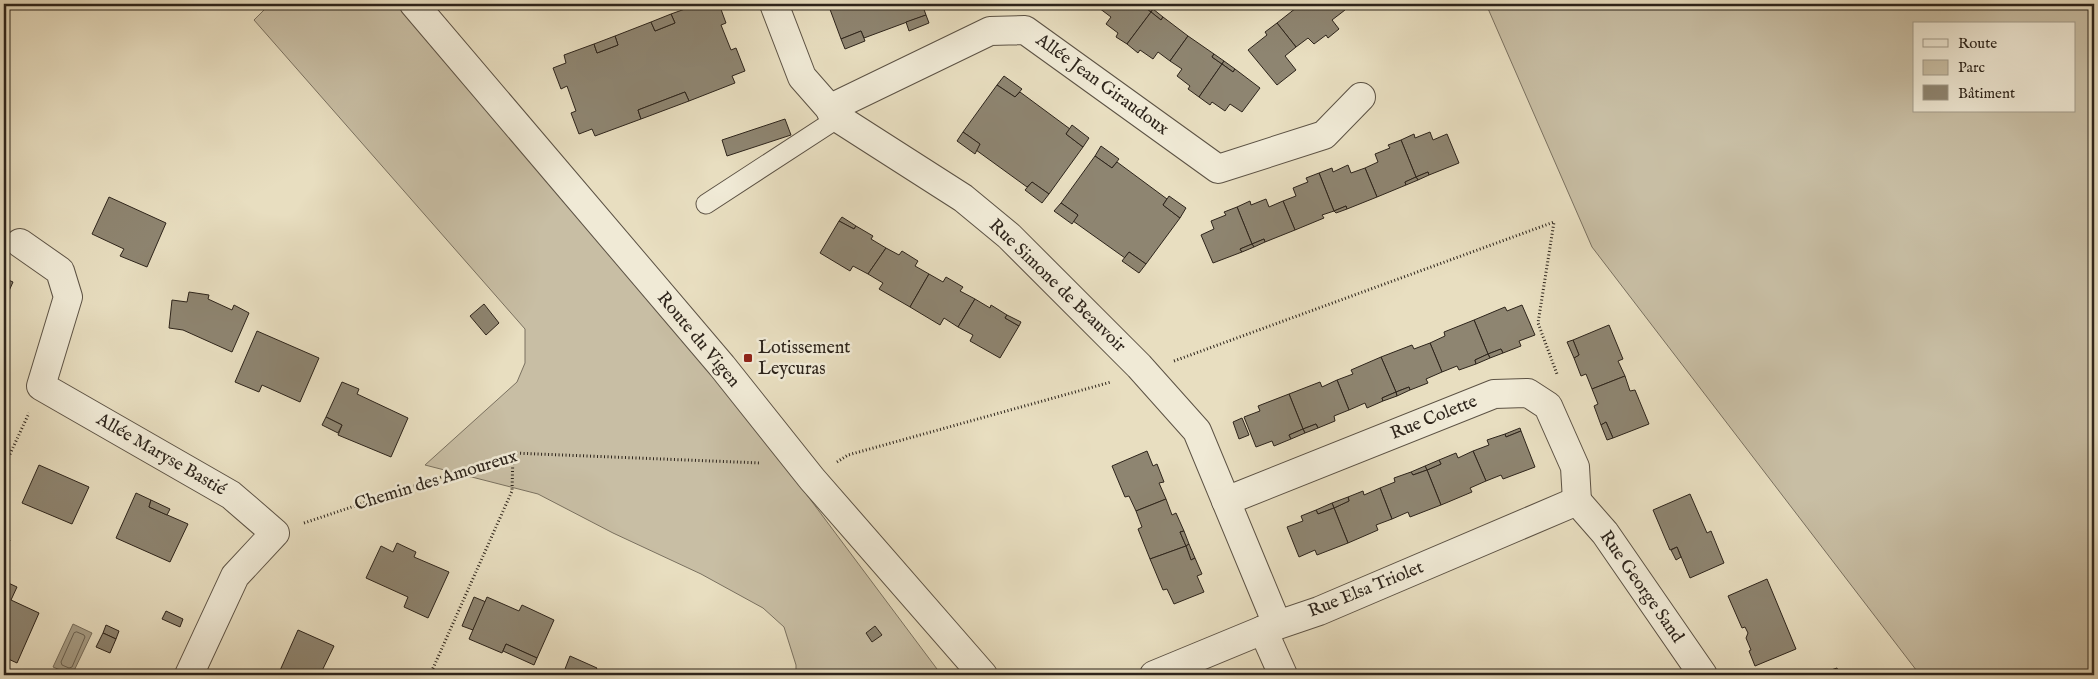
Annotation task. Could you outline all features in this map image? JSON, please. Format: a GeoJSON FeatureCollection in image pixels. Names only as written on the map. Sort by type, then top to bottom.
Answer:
{"type":"FeatureCollection","features":[{"type":"Feature","properties":{"kind":"street","name":"Route du Vigen"},"geometry":{"type":"LineString","coordinates":[[414,4],[722,366],[806,472],[978,672]]}},
{"type":"Feature","properties":{"kind":"street","name":"Rue Simone de Beauvoir"},"geometry":{"type":"LineString","coordinates":[[774,4],[802,77],[834,115],[964,198],[1009,236],[1144,372],[1197,431],[1226,501],[1270,627]]}},
{"type":"Feature","properties":{"kind":"street","name":"Allée Jean Giraudoux"},"geometry":{"type":"LineString","coordinates":[[834,115],[839,104],[990,32],[1025,30],[1218,169],[1324,135],[1361,97]]}},
{"type":"Feature","properties":{"kind":"street"},"geometry":{"type":"LineString","coordinates":[[20,243],[60,271],[68,297],[41,386]]}},
{"type":"Feature","properties":{"kind":"street","name":"Allée Maryse Bastié"},"geometry":{"type":"LineString","coordinates":[[41,386],[231,495],[275,533]]}},
{"type":"Feature","properties":{"kind":"street","name":"Rue Colette"},"geometry":{"type":"LineString","coordinates":[[1226,501],[1494,394],[1528,393],[1535,398]]}},
{"type":"Feature","properties":{"kind":"street"},"geometry":{"type":"LineString","coordinates":[[1535,398],[1548,406],[1575,468],[1577,501]]}},
{"type":"Feature","properties":{"kind":"street","name":"Rue Elsa Triolet"},"geometry":{"type":"LineString","coordinates":[[1154,675],[1270,627],[1329,607],[1577,501]]}},
{"type":"Feature","properties":{"kind":"street","name":"Rue George Sand"},"geometry":{"type":"LineString","coordinates":[[1577,501],[1605,533],[1703,675]]}},
{"type":"Feature","properties":{"kind":"street"},"geometry":{"type":"LineString","coordinates":[[190,675],[235,576],[275,533]]}},
{"type":"Feature","properties":{"kind":"street"},"geometry":{"type":"LineString","coordinates":[[1270,627],[1283,675]]}},
{"type":"Feature","properties":{"kind":"lane"},"geometry":{"type":"LineString","coordinates":[[706,204],[834,115]]}},
{"type":"Feature","properties":{"kind":"path"},"geometry":{"type":"LineString","coordinates":[[806,472],[848,455],[1144,372],[1554,222],[1538,323],[1558,379],[1535,398]]}},
{"type":"Feature","properties":{"kind":"path"},"geometry":{"type":"LineString","coordinates":[[4,467],[41,386]]}},
{"type":"Feature","properties":{"kind":"path"},"geometry":{"type":"LineString","coordinates":[[430,675],[512,491],[513,453]]}},
{"type":"Feature","properties":{"kind":"path","name":"Chemin des Amoureux"},"geometry":{"type":"LineString","coordinates":[[275,533],[513,453],[806,472]]}},
{"type":"Feature","properties":{"kind":"green space"},"geometry":{"type":"Polygon","coordinates":[[[270,4],[398,4],[668,309],[937,669],[939,675],[796,675],[796,665],[784,627],[763,608],[701,574],[613,533],[538,494],[425,465],[517,382],[525,363],[525,329],[254,20],[270,4]]]}},
{"type":"Feature","properties":{"kind":"green space"},"geometry":{"type":"Polygon","coordinates":[[[1486,4],[2094,4],[2094,675],[1920,675],[1592,247],[1486,4]]]}},
{"type":"Feature","properties":{"kind":"water"},"geometry":{"type":"Polygon","coordinates":[[[73,624],[92,633],[72,675],[53,667],[73,624]]]}},
{"type":"Feature","properties":{"kind":"building"},"geometry":{"type":"Polygon","coordinates":[[[703,4],[705,9],[719,4],[726,23],[721,25],[731,50],[736,48],[745,71],[732,76],[735,83],[689,101],[685,92],[638,110],[641,119],[595,136],[592,129],[579,134],[571,113],[576,111],[567,86],[561,89],[553,68],[566,63],[564,55],[594,44],[597,53],[618,45],[615,36],[651,22],[655,31],[675,23],[671,14],[703,4]]]}},
{"type":"Feature","properties":{"kind":"building"},"geometry":{"type":"Polygon","coordinates":[[[828,4],[922,4],[926,15],[864,38],[861,31],[841,39],[828,4]]]}},
{"type":"Feature","properties":{"kind":"building"},"geometry":{"type":"Polygon","coordinates":[[[937,4],[955,4],[939,9],[937,4]]]}},
{"type":"Feature","properties":{"kind":"building"},"geometry":{"type":"Polygon","coordinates":[[[1102,4],[1141,4],[1151,12],[1127,44],[1116,37],[1118,33],[1106,24],[1111,17],[1099,8],[1102,4]]]}},
{"type":"Feature","properties":{"kind":"building"},"geometry":{"type":"Polygon","coordinates":[[[1141,4],[1145,4],[1153,9],[1151,12],[1141,4]]]}},
{"type":"Feature","properties":{"kind":"building"},"geometry":{"type":"Polygon","coordinates":[[[1301,4],[1304,6],[1307,4],[1340,4],[1345,10],[1332,20],[1339,29],[1328,38],[1326,35],[1314,44],[1308,38],[1296,47],[1277,23],[1301,4]]]}},
{"type":"Feature","properties":{"kind":"building"},"geometry":{"type":"Polygon","coordinates":[[[1153,9],[1163,17],[1161,20],[1151,12],[1153,9]]]}},
{"type":"Feature","properties":{"kind":"building"},"geometry":{"type":"Polygon","coordinates":[[[1151,12],[1161,20],[1163,17],[1188,36],[1170,61],[1158,52],[1153,59],[1140,50],[1138,53],[1127,44],[1151,12]]]}},
{"type":"Feature","properties":{"kind":"building"},"geometry":{"type":"Polygon","coordinates":[[[671,14],[675,23],[655,31],[651,22],[671,14]]]}},
{"type":"Feature","properties":{"kind":"building"},"geometry":{"type":"Polygon","coordinates":[[[926,15],[929,23],[909,31],[906,22],[926,15]]]}},
{"type":"Feature","properties":{"kind":"building"},"geometry":{"type":"Polygon","coordinates":[[[1277,23],[1296,47],[1285,56],[1296,70],[1277,85],[1248,50],[1267,35],[1265,32],[1277,23]]]}},
{"type":"Feature","properties":{"kind":"building"},"geometry":{"type":"Polygon","coordinates":[[[861,31],[865,41],[845,49],[841,39],[861,31]]]}},
{"type":"Feature","properties":{"kind":"building"},"geometry":{"type":"Polygon","coordinates":[[[615,36],[618,45],[597,53],[594,44],[615,36]]]}},
{"type":"Feature","properties":{"kind":"building"},"geometry":{"type":"Polygon","coordinates":[[[1188,36],[1214,54],[1212,57],[1222,64],[1199,97],[1188,89],[1190,86],[1177,76],[1182,69],[1170,61],[1188,36]]]}},
{"type":"Feature","properties":{"kind":"building"},"geometry":{"type":"Polygon","coordinates":[[[1214,54],[1224,61],[1222,64],[1212,57],[1214,54]]]}},
{"type":"Feature","properties":{"kind":"building"},"geometry":{"type":"Polygon","coordinates":[[[1224,61],[1235,69],[1233,72],[1222,64],[1224,61]]]}},
{"type":"Feature","properties":{"kind":"building"},"geometry":{"type":"Polygon","coordinates":[[[1222,64],[1233,72],[1235,69],[1260,88],[1242,112],[1230,104],[1225,111],[1212,102],[1210,105],[1199,97],[1222,64]]]}},
{"type":"Feature","properties":{"kind":"building"},"geometry":{"type":"Polygon","coordinates":[[[1004,76],[1022,89],[1015,97],[997,85],[1004,76]]]}},
{"type":"Feature","properties":{"kind":"building"},"geometry":{"type":"Polygon","coordinates":[[[997,85],[1015,97],[1020,92],[1070,129],[1066,134],[1083,147],[1049,194],[1032,182],[1027,187],[976,150],[980,144],[963,132],[997,85]]]}},
{"type":"Feature","properties":{"kind":"building"},"geometry":{"type":"Polygon","coordinates":[[[685,92],[689,101],[641,119],[638,110],[685,92]]]}},
{"type":"Feature","properties":{"kind":"building"},"geometry":{"type":"Polygon","coordinates":[[[785,119],[791,135],[727,156],[722,140],[785,119]]]}},
{"type":"Feature","properties":{"kind":"building"},"geometry":{"type":"Polygon","coordinates":[[[1072,125],[1089,138],[1083,147],[1066,134],[1072,125]]]}},
{"type":"Feature","properties":{"kind":"building"},"geometry":{"type":"Polygon","coordinates":[[[963,132],[980,144],[975,154],[957,141],[963,132]]]}},
{"type":"Feature","properties":{"kind":"building"},"geometry":{"type":"Polygon","coordinates":[[[1430,132],[1433,140],[1447,134],[1459,163],[1429,175],[1428,172],[1416,177],[1401,140],[1414,134],[1415,138],[1430,132]]]}},
{"type":"Feature","properties":{"kind":"building"},"geometry":{"type":"Polygon","coordinates":[[[1401,140],[1416,177],[1405,182],[1406,185],[1377,197],[1365,168],[1378,162],[1375,154],[1390,148],[1388,145],[1401,140]]]}},
{"type":"Feature","properties":{"kind":"building"},"geometry":{"type":"Polygon","coordinates":[[[1101,146],[1119,159],[1112,168],[1095,156],[1101,146]]]}},
{"type":"Feature","properties":{"kind":"building"},"geometry":{"type":"Polygon","coordinates":[[[1095,156],[1112,168],[1117,162],[1167,199],[1163,205],[1180,218],[1146,264],[1129,252],[1125,258],[1073,221],[1078,215],[1061,203],[1095,156]]]}},
{"type":"Feature","properties":{"kind":"building"},"geometry":{"type":"Polygon","coordinates":[[[1348,165],[1351,173],[1365,168],[1377,197],[1347,209],[1346,206],[1334,211],[1319,173],[1332,168],[1333,172],[1348,165]]]}},
{"type":"Feature","properties":{"kind":"building"},"geometry":{"type":"Polygon","coordinates":[[[1428,172],[1429,175],[1418,180],[1416,177],[1428,172]]]}},
{"type":"Feature","properties":{"kind":"building"},"geometry":{"type":"Polygon","coordinates":[[[1319,173],[1334,211],[1322,215],[1324,218],[1295,230],[1283,201],[1296,196],[1293,188],[1308,182],[1306,178],[1319,173]]]}},
{"type":"Feature","properties":{"kind":"building"},"geometry":{"type":"Polygon","coordinates":[[[1416,177],[1418,180],[1406,185],[1405,182],[1416,177]]]}},
{"type":"Feature","properties":{"kind":"building"},"geometry":{"type":"Polygon","coordinates":[[[1032,182],[1049,194],[1042,203],[1025,190],[1032,182]]]}},
{"type":"Feature","properties":{"kind":"building"},"geometry":{"type":"Polygon","coordinates":[[[1169,196],[1186,208],[1180,218],[1163,205],[1169,196]]]}},
{"type":"Feature","properties":{"kind":"building"},"geometry":{"type":"Polygon","coordinates":[[[109,197],[166,223],[147,267],[120,256],[124,249],[92,234],[109,197]]]}},
{"type":"Feature","properties":{"kind":"building"},"geometry":{"type":"Polygon","coordinates":[[[1266,199],[1269,207],[1283,201],[1295,230],[1265,242],[1264,239],[1252,244],[1237,207],[1250,201],[1251,205],[1266,199]]]}},
{"type":"Feature","properties":{"kind":"building"},"geometry":{"type":"Polygon","coordinates":[[[1061,203],[1078,215],[1072,224],[1054,211],[1061,203]]]}},
{"type":"Feature","properties":{"kind":"building"},"geometry":{"type":"Polygon","coordinates":[[[1346,206],[1347,209],[1336,213],[1334,211],[1346,206]]]}},
{"type":"Feature","properties":{"kind":"building"},"geometry":{"type":"Polygon","coordinates":[[[1237,207],[1252,244],[1240,249],[1242,252],[1213,263],[1201,235],[1214,229],[1211,221],[1226,215],[1224,212],[1237,207]]]}},
{"type":"Feature","properties":{"kind":"building"},"geometry":{"type":"Polygon","coordinates":[[[842,217],[856,226],[854,229],[839,221],[842,217]]]}},
{"type":"Feature","properties":{"kind":"building"},"geometry":{"type":"Polygon","coordinates":[[[839,221],[854,229],[856,226],[873,236],[871,239],[886,248],[868,274],[853,266],[850,271],[820,253],[839,221]]]}},
{"type":"Feature","properties":{"kind":"building"},"geometry":{"type":"Polygon","coordinates":[[[1264,239],[1265,242],[1254,247],[1252,244],[1264,239]]]}},
{"type":"Feature","properties":{"kind":"building"},"geometry":{"type":"Polygon","coordinates":[[[1252,244],[1254,247],[1242,252],[1240,249],[1252,244]]]}},
{"type":"Feature","properties":{"kind":"building"},"geometry":{"type":"Polygon","coordinates":[[[886,248],[899,255],[902,251],[918,261],[915,266],[929,274],[910,307],[879,289],[883,283],[868,274],[886,248]]]}},
{"type":"Feature","properties":{"kind":"building"},"geometry":{"type":"Polygon","coordinates":[[[1129,252],[1146,264],[1139,273],[1122,261],[1129,252]]]}},
{"type":"Feature","properties":{"kind":"building"},"geometry":{"type":"Polygon","coordinates":[[[929,274],[943,282],[946,277],[963,287],[960,291],[975,299],[958,327],[944,318],[940,325],[910,307],[929,274]]]}},
{"type":"Feature","properties":{"kind":"building"},"geometry":{"type":"Polygon","coordinates":[[[4,278],[13,282],[4,302],[4,278]]]}},
{"type":"Feature","properties":{"kind":"building"},"geometry":{"type":"Polygon","coordinates":[[[189,292],[209,295],[208,299],[232,310],[234,305],[249,313],[232,352],[183,330],[169,328],[172,300],[187,302],[189,292]]]}},
{"type":"Feature","properties":{"kind":"building"},"geometry":{"type":"Polygon","coordinates":[[[975,299],[990,308],[991,305],[1007,315],[1005,318],[1019,326],[1000,358],[970,341],[973,335],[958,327],[975,299]]]}},
{"type":"Feature","properties":{"kind":"building"},"geometry":{"type":"Polygon","coordinates":[[[484,304],[499,323],[486,335],[470,316],[484,304]]]}},
{"type":"Feature","properties":{"kind":"building"},"geometry":{"type":"Polygon","coordinates":[[[1522,305],[1535,335],[1519,341],[1521,346],[1503,353],[1501,349],[1488,354],[1474,320],[1505,307],[1507,311],[1522,305]]]}},
{"type":"Feature","properties":{"kind":"building"},"geometry":{"type":"Polygon","coordinates":[[[1007,315],[1021,322],[1019,326],[1005,318],[1007,315]]]}},
{"type":"Feature","properties":{"kind":"building"},"geometry":{"type":"Polygon","coordinates":[[[1474,320],[1488,354],[1475,360],[1476,364],[1459,370],[1457,366],[1442,372],[1430,343],[1445,336],[1444,332],[1474,320]]]}},
{"type":"Feature","properties":{"kind":"building"},"geometry":{"type":"Polygon","coordinates":[[[1609,325],[1623,359],[1618,361],[1625,376],[1592,389],[1586,374],[1581,376],[1574,358],[1579,355],[1573,340],[1609,325]]]}},
{"type":"Feature","properties":{"kind":"building"},"geometry":{"type":"Polygon","coordinates":[[[257,331],[319,358],[300,402],[262,385],[259,392],[235,382],[257,331]]]}},
{"type":"Feature","properties":{"kind":"building"},"geometry":{"type":"Polygon","coordinates":[[[1573,340],[1579,355],[1574,358],[1567,342],[1573,340]]]}},
{"type":"Feature","properties":{"kind":"building"},"geometry":{"type":"Polygon","coordinates":[[[1430,343],[1442,372],[1426,379],[1428,383],[1410,390],[1409,387],[1396,392],[1381,357],[1412,345],[1414,349],[1430,343]]]}},
{"type":"Feature","properties":{"kind":"building"},"geometry":{"type":"Polygon","coordinates":[[[1501,349],[1503,353],[1490,358],[1488,354],[1501,349]]]}},
{"type":"Feature","properties":{"kind":"building"},"geometry":{"type":"Polygon","coordinates":[[[1488,354],[1490,358],[1476,364],[1475,360],[1488,354]]]}},
{"type":"Feature","properties":{"kind":"building"},"geometry":{"type":"Polygon","coordinates":[[[1381,357],[1396,392],[1382,398],[1383,401],[1367,408],[1365,403],[1349,410],[1337,380],[1353,374],[1351,370],[1381,357]]]}},
{"type":"Feature","properties":{"kind":"building"},"geometry":{"type":"Polygon","coordinates":[[[1625,376],[1630,391],[1635,390],[1649,424],[1613,438],[1606,422],[1601,425],[1594,406],[1598,404],[1592,389],[1625,376]]]}},
{"type":"Feature","properties":{"kind":"building"},"geometry":{"type":"Polygon","coordinates":[[[1337,380],[1349,410],[1334,416],[1335,421],[1318,428],[1316,424],[1303,429],[1289,394],[1320,382],[1322,387],[1337,380]]]}},
{"type":"Feature","properties":{"kind":"building"},"geometry":{"type":"Polygon","coordinates":[[[342,382],[359,389],[357,394],[408,418],[391,457],[338,435],[342,425],[326,417],[342,382]]]}},
{"type":"Feature","properties":{"kind":"building"},"geometry":{"type":"Polygon","coordinates":[[[1409,387],[1410,390],[1397,396],[1396,392],[1409,387]]]}},
{"type":"Feature","properties":{"kind":"building"},"geometry":{"type":"Polygon","coordinates":[[[1396,392],[1397,396],[1383,401],[1382,398],[1396,392]]]}},
{"type":"Feature","properties":{"kind":"building"},"geometry":{"type":"Polygon","coordinates":[[[1289,394],[1303,429],[1289,435],[1291,439],[1274,446],[1272,441],[1256,447],[1244,417],[1260,411],[1258,406],[1289,394]]]}},
{"type":"Feature","properties":{"kind":"building"},"geometry":{"type":"Polygon","coordinates":[[[326,417],[342,425],[338,433],[322,425],[326,417]]]}},
{"type":"Feature","properties":{"kind":"building"},"geometry":{"type":"Polygon","coordinates":[[[1242,418],[1249,435],[1239,439],[1233,422],[1242,418]]]}},
{"type":"Feature","properties":{"kind":"building"},"geometry":{"type":"Polygon","coordinates":[[[1606,422],[1613,438],[1607,440],[1601,425],[1606,422]]]}},
{"type":"Feature","properties":{"kind":"building"},"geometry":{"type":"Polygon","coordinates":[[[1316,424],[1318,428],[1305,433],[1303,429],[1316,424]]]}},
{"type":"Feature","properties":{"kind":"building"},"geometry":{"type":"Polygon","coordinates":[[[1520,428],[1521,431],[1506,437],[1505,434],[1520,428]]]}},
{"type":"Feature","properties":{"kind":"building"},"geometry":{"type":"Polygon","coordinates":[[[1303,429],[1305,433],[1291,439],[1289,435],[1303,429]]]}},
{"type":"Feature","properties":{"kind":"building"},"geometry":{"type":"Polygon","coordinates":[[[1521,431],[1535,467],[1503,479],[1501,475],[1486,481],[1473,451],[1489,445],[1487,440],[1505,434],[1506,437],[1521,431]]]}},
{"type":"Feature","properties":{"kind":"building"},"geometry":{"type":"Polygon","coordinates":[[[1147,451],[1153,466],[1157,464],[1164,482],[1159,483],[1166,499],[1136,511],[1129,496],[1125,497],[1112,466],[1147,451]]]}},
{"type":"Feature","properties":{"kind":"building"},"geometry":{"type":"Polygon","coordinates":[[[1473,451],[1486,481],[1470,488],[1472,492],[1441,505],[1427,470],[1441,464],[1439,460],[1456,453],[1458,458],[1473,451]]]}},
{"type":"Feature","properties":{"kind":"building"},"geometry":{"type":"Polygon","coordinates":[[[1439,460],[1441,464],[1427,470],[1425,466],[1439,460]]]}},
{"type":"Feature","properties":{"kind":"building"},"geometry":{"type":"Polygon","coordinates":[[[39,465],[89,487],[72,524],[22,503],[39,465]]]}},
{"type":"Feature","properties":{"kind":"building"},"geometry":{"type":"Polygon","coordinates":[[[1425,466],[1427,470],[1413,475],[1411,472],[1425,466]]]}},
{"type":"Feature","properties":{"kind":"building"},"geometry":{"type":"Polygon","coordinates":[[[1427,470],[1441,505],[1410,517],[1408,512],[1392,519],[1380,488],[1395,482],[1394,478],[1411,472],[1413,475],[1427,470]]]}},
{"type":"Feature","properties":{"kind":"building"},"geometry":{"type":"Polygon","coordinates":[[[1380,488],[1392,519],[1376,525],[1378,530],[1348,543],[1334,508],[1349,501],[1348,497],[1363,491],[1364,495],[1380,488]]]}},
{"type":"Feature","properties":{"kind":"building"},"geometry":{"type":"Polygon","coordinates":[[[136,493],[151,500],[149,507],[188,524],[170,562],[116,538],[136,493]]]}},
{"type":"Feature","properties":{"kind":"building"},"geometry":{"type":"Polygon","coordinates":[[[1690,494],[1707,533],[1711,531],[1724,563],[1690,578],[1677,547],[1670,550],[1653,510],[1690,494]]]}},
{"type":"Feature","properties":{"kind":"building"},"geometry":{"type":"Polygon","coordinates":[[[1348,497],[1349,501],[1334,508],[1332,503],[1348,497]]]}},
{"type":"Feature","properties":{"kind":"building"},"geometry":{"type":"Polygon","coordinates":[[[1166,499],[1172,515],[1176,513],[1184,531],[1180,532],[1186,546],[1150,559],[1138,529],[1142,527],[1136,511],[1166,499]]]}},
{"type":"Feature","properties":{"kind":"building"},"geometry":{"type":"Polygon","coordinates":[[[151,500],[170,509],[167,515],[149,507],[151,500]]]}},
{"type":"Feature","properties":{"kind":"building"},"geometry":{"type":"Polygon","coordinates":[[[1332,503],[1334,508],[1318,514],[1316,510],[1332,503]]]}},
{"type":"Feature","properties":{"kind":"building"},"geometry":{"type":"Polygon","coordinates":[[[1334,508],[1348,543],[1317,555],[1315,550],[1299,557],[1287,527],[1303,521],[1301,516],[1316,510],[1318,514],[1334,508]]]}},
{"type":"Feature","properties":{"kind":"building"},"geometry":{"type":"Polygon","coordinates":[[[1184,531],[1189,544],[1186,546],[1180,532],[1184,531]]]}},
{"type":"Feature","properties":{"kind":"building"},"geometry":{"type":"Polygon","coordinates":[[[4,538],[10,540],[4,553],[4,538]]]}},
{"type":"Feature","properties":{"kind":"building"},"geometry":{"type":"Polygon","coordinates":[[[397,543],[416,552],[414,557],[449,572],[428,618],[404,607],[408,597],[366,578],[381,546],[393,552],[397,543]]]}},
{"type":"Feature","properties":{"kind":"building"},"geometry":{"type":"Polygon","coordinates":[[[1189,544],[1195,558],[1191,560],[1186,546],[1189,544]]]}},
{"type":"Feature","properties":{"kind":"building"},"geometry":{"type":"Polygon","coordinates":[[[1186,546],[1191,560],[1195,558],[1202,574],[1197,576],[1204,592],[1174,604],[1167,589],[1163,590],[1150,559],[1186,546]]]}},
{"type":"Feature","properties":{"kind":"building"},"geometry":{"type":"Polygon","coordinates":[[[1677,547],[1681,557],[1676,560],[1671,550],[1677,547]]]}},
{"type":"Feature","properties":{"kind":"building"},"geometry":{"type":"Polygon","coordinates":[[[1767,579],[1796,649],[1755,666],[1746,638],[1748,633],[1745,627],[1742,628],[1728,596],[1767,579]]]}},
{"type":"Feature","properties":{"kind":"building"},"geometry":{"type":"Polygon","coordinates":[[[4,581],[17,587],[11,600],[39,613],[17,663],[4,657],[4,581]]]}},
{"type":"Feature","properties":{"kind":"building"},"geometry":{"type":"Polygon","coordinates":[[[474,597],[486,602],[473,630],[462,626],[474,597]]]}},
{"type":"Feature","properties":{"kind":"building"},"geometry":{"type":"Polygon","coordinates":[[[487,597],[519,611],[522,605],[554,620],[537,658],[506,644],[502,653],[469,639],[487,597]]]}},
{"type":"Feature","properties":{"kind":"building"},"geometry":{"type":"Polygon","coordinates":[[[166,611],[183,619],[180,627],[162,619],[166,611]]]}},
{"type":"Feature","properties":{"kind":"building"},"geometry":{"type":"Polygon","coordinates":[[[106,625],[119,631],[116,639],[103,633],[106,625]]]}},
{"type":"Feature","properties":{"kind":"building"},"geometry":{"type":"Polygon","coordinates":[[[875,626],[882,635],[872,642],[866,633],[875,626]]]}},
{"type":"Feature","properties":{"kind":"building"},"geometry":{"type":"Polygon","coordinates":[[[298,630],[334,646],[320,675],[278,675],[298,630]]]}},
{"type":"Feature","properties":{"kind":"building"},"geometry":{"type":"Polygon","coordinates":[[[103,633],[116,639],[110,653],[96,647],[103,633]]]}},
{"type":"Feature","properties":{"kind":"building"},"geometry":{"type":"Polygon","coordinates":[[[506,644],[537,658],[534,665],[503,651],[506,644]]]}},
{"type":"Feature","properties":{"kind":"building"},"geometry":{"type":"Polygon","coordinates":[[[570,656],[597,668],[593,675],[579,675],[565,669],[570,656]]]}},
{"type":"Feature","properties":{"kind":"building"},"geometry":{"type":"Polygon","coordinates":[[[1837,668],[1840,675],[1816,675],[1837,668]]]}},
{"type":"Feature","properties":{"kind":"place","name":"Lotissement Leycuras"},"geometry":{"type":"Point","coordinates":[748,358]}}]}
